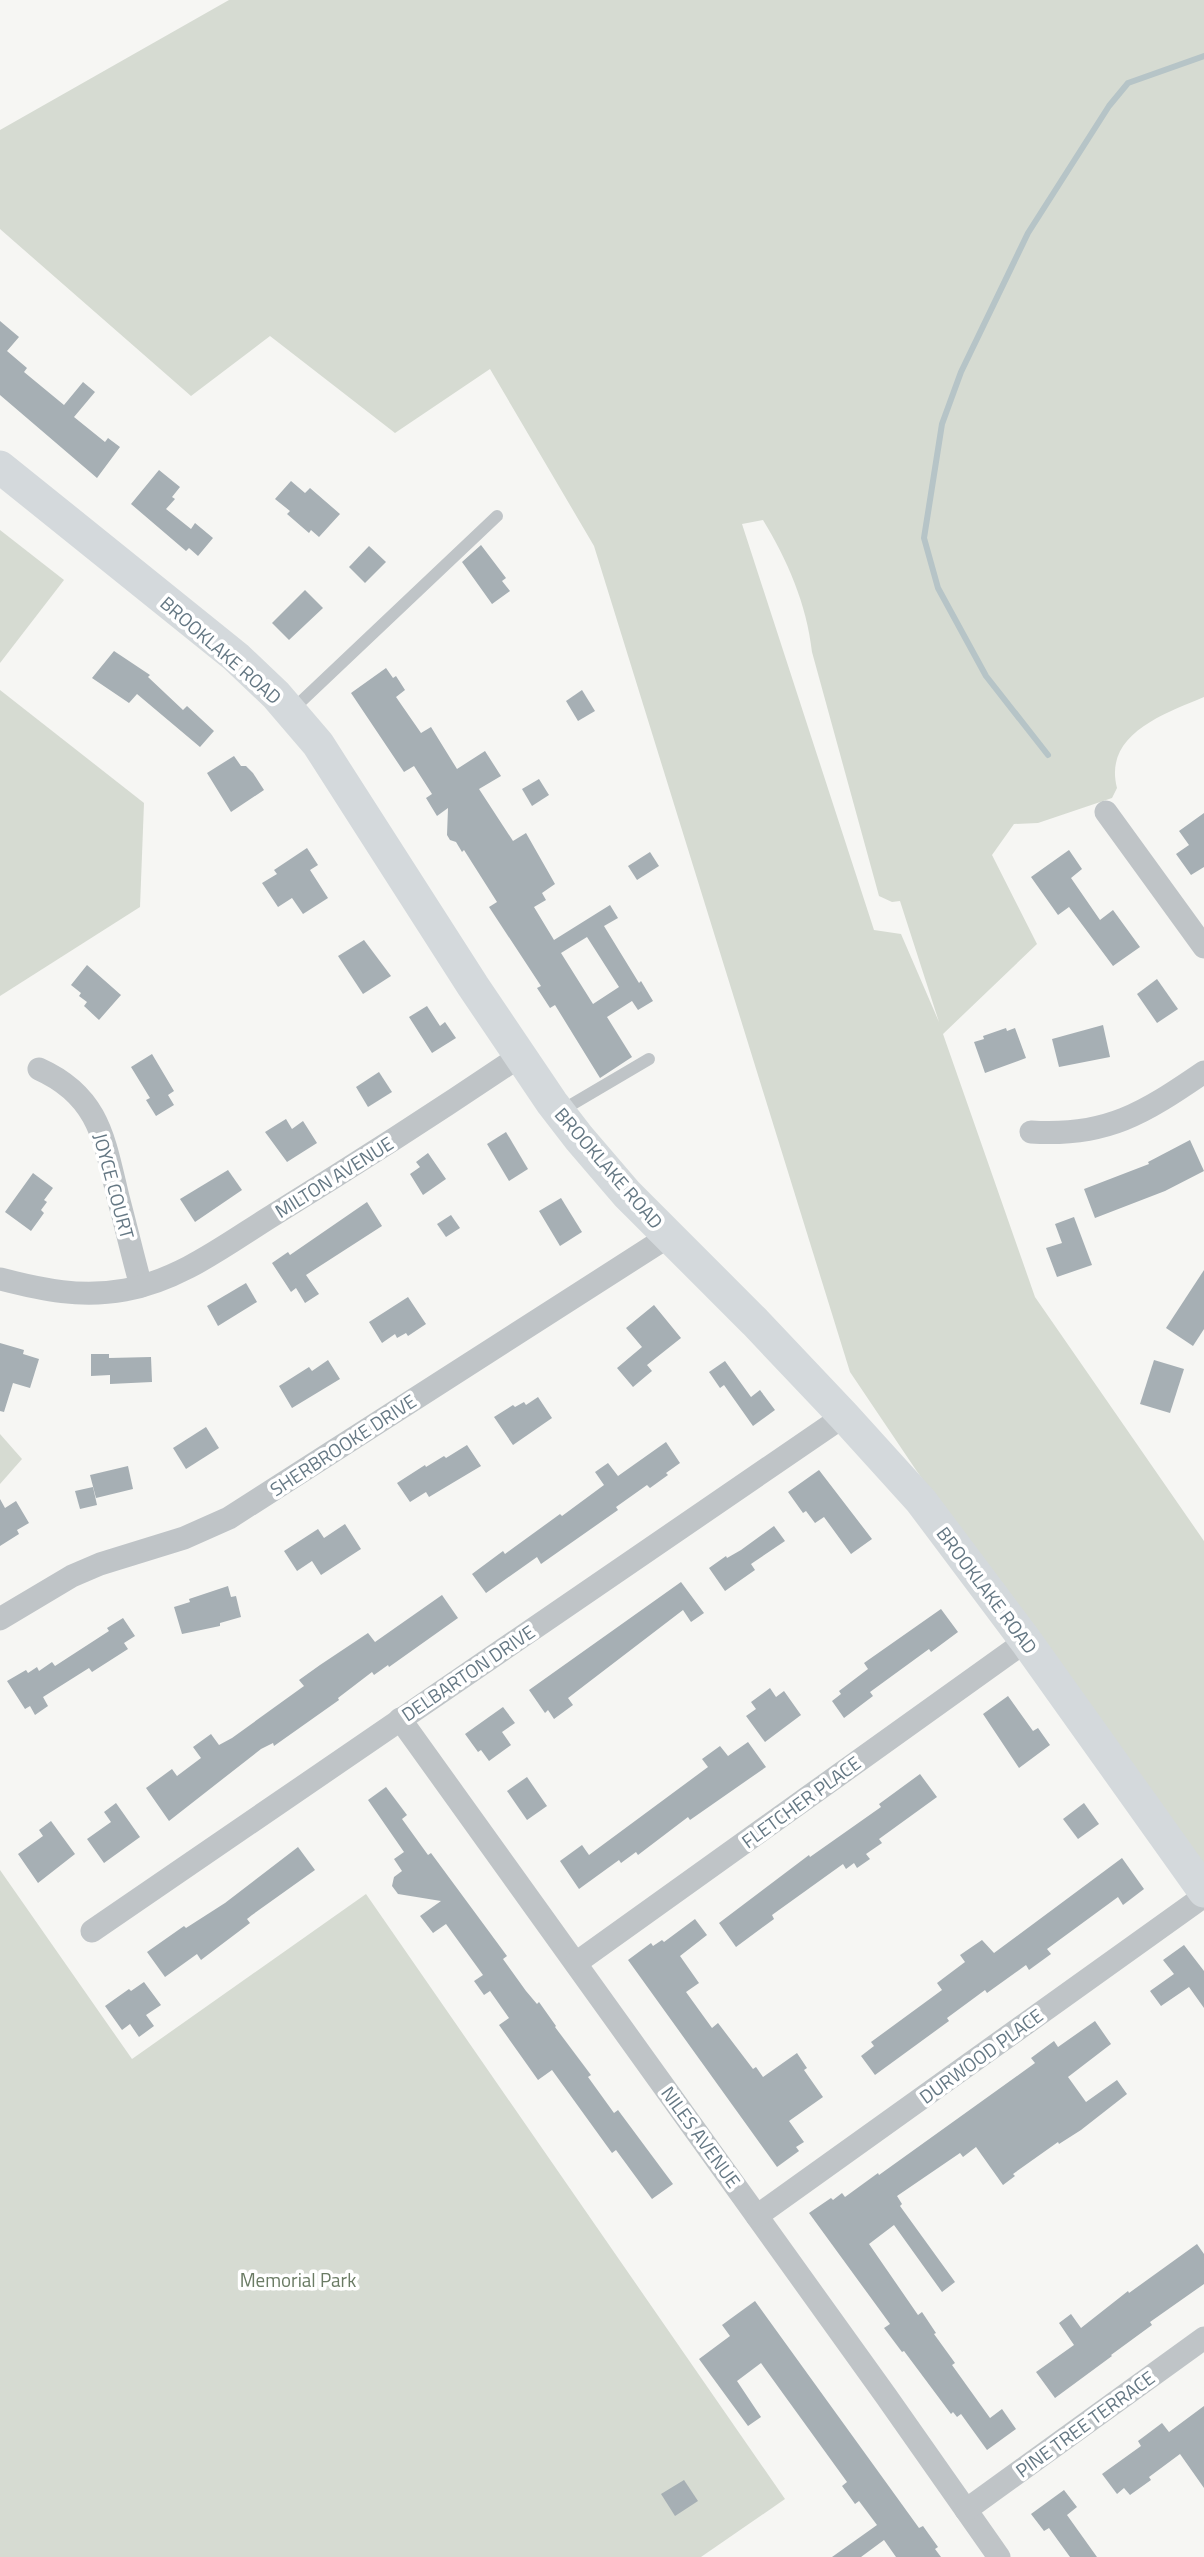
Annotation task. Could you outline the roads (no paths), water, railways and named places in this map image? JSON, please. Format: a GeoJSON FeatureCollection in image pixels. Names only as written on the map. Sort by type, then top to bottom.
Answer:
{"type":"FeatureCollection","features":[{"type":"Feature","properties":{"kind":"street","name":"BROOKLAKE ROAD"},"geometry":{"type":"LineString","coordinates":[[0,467],[236,657],[276,695],[332,764],[559,1112],[600,1164],[755,1322],[920,1501],[1026,1641],[1204,1894]]}},
{"type":"Feature","properties":{"kind":"street"},"geometry":{"type":"LineString","coordinates":[[1106,812],[1202,939]]}},
{"type":"Feature","properties":{"kind":"street","name":"MILTON AVENUE"},"geometry":{"type":"LineString","coordinates":[[141,1286],[182,1272],[347,1170],[520,1056]]}},
{"type":"Feature","properties":{"kind":"street","name":"JOYCE COURT"},"geometry":{"type":"LineString","coordinates":[[39,1069],[60,1079],[74,1091],[91,1112],[103,1136],[141,1286]]}},
{"type":"Feature","properties":{"kind":"street"},"geometry":{"type":"LineString","coordinates":[[1031,1132],[1058,1134],[1110,1126],[1162,1101],[1204,1072]]}},
{"type":"Feature","properties":{"kind":"street","name":"SHERBROOKE DRIVE"},"geometry":{"type":"LineString","coordinates":[[0,1619],[72,1576],[100,1564],[184,1538],[229,1518],[669,1236]]}},
{"type":"Feature","properties":{"kind":"street"},"geometry":{"type":"LineString","coordinates":[[0,1279],[64,1294],[90,1295],[141,1286]]}},
{"type":"Feature","properties":{"kind":"street","name":"DELBARTON DRIVE"},"geometry":{"type":"LineString","coordinates":[[92,1931],[844,1416]]}},
{"type":"Feature","properties":{"kind":"street","name":"FLETCHER PLACE"},"geometry":{"type":"LineString","coordinates":[[576,1964],[1026,1641]]}},
{"type":"Feature","properties":{"kind":"street","name":"NILES AVENUE"},"geometry":{"type":"LineString","coordinates":[[400,1719],[999,2557]]}},
{"type":"Feature","properties":{"kind":"street","name":"DURWOOD PLACE"},"geometry":{"type":"LineString","coordinates":[[757,2216],[1204,1894]]}},
{"type":"Feature","properties":{"kind":"street","name":"PINE TREE TERRACE"},"geometry":{"type":"LineString","coordinates":[[966,2510],[1204,2338]]}},
{"type":"Feature","properties":{"kind":"lane"},"geometry":{"type":"LineString","coordinates":[[290,712],[497,516]]}},
{"type":"Feature","properties":{"kind":"lane"},"geometry":{"type":"LineString","coordinates":[[559,1112],[649,1059]]}},
{"type":"Feature","properties":{"kind":"waterway"},"geometry":{"type":"LineString","coordinates":[[1048,755],[986,676],[938,588],[924,538],[942,424],[961,372],[1028,233],[1109,106],[1128,83],[1204,56]]}},
{"type":"Feature","properties":{"kind":"park label","name":"Memorial Park"},"geometry":{"type":"Point","coordinates":[298,2280]}}]}
